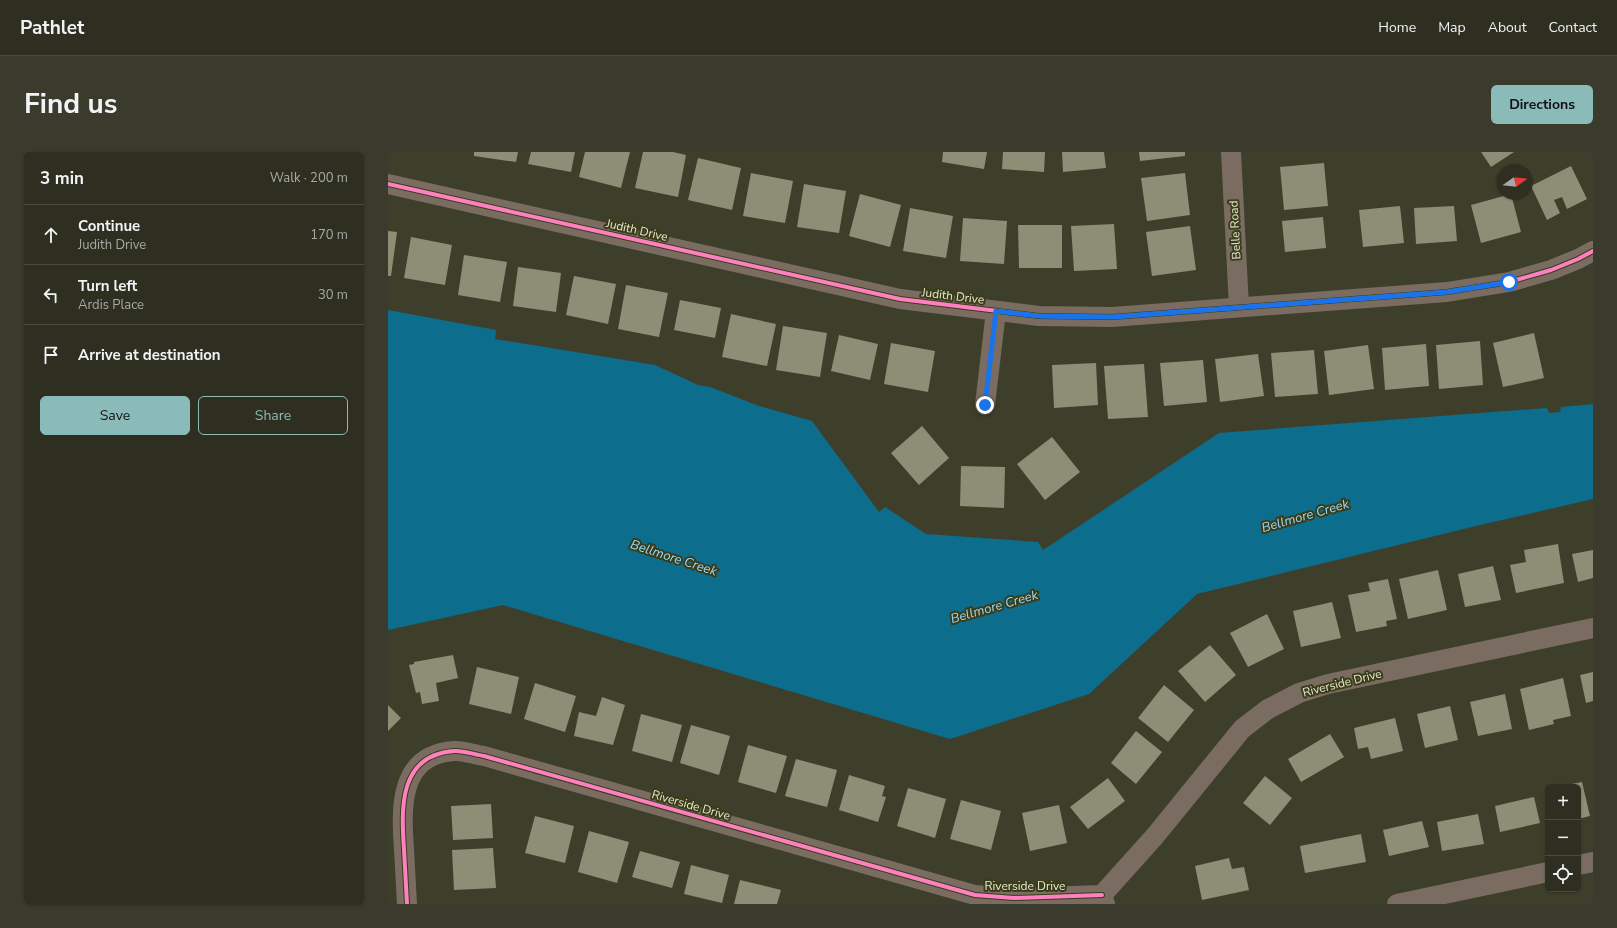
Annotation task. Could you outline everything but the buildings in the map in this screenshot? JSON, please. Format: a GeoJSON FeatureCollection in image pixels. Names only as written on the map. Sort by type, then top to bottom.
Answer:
{"type":"FeatureCollection","features":[{"type":"Feature","properties":{"kind":"street","name":"Belle Road"},"geometry":{"type":"LineString","coordinates":[[1231,152],[1239,307]]}},
{"type":"Feature","properties":{"kind":"street","name":"Judith Drive"},"geometry":{"type":"LineString","coordinates":[[388,184],[900,299],[1039,316],[1112,317],[1447,292],[1509,282],[1551,270],[1593,251]]}},
{"type":"Feature","properties":{"kind":"street"},"geometry":{"type":"LineString","coordinates":[[985,405],[996,311]]}},
{"type":"Feature","properties":{"kind":"street","name":"Riverside Drive"},"geometry":{"type":"LineString","coordinates":[[407,904],[402,819],[405,789],[412,773],[423,761],[433,756],[455,751],[492,758],[975,895],[1014,898],[1103,900],[1242,728],[1268,709],[1299,693],[1328,684],[1593,628]]}},
{"type":"Feature","properties":{"kind":"street"},"geometry":{"type":"LineString","coordinates":[[1581,864],[1593,862]]}},
{"type":"Feature","properties":{"kind":"street"},"geometry":{"type":"LineString","coordinates":[[1397,904],[1545,873]]}},
{"type":"Feature","properties":{"kind":"water","name":"Bellmore Creek"},"geometry":{"type":"Polygon","coordinates":[[[388,310],[496,330],[495,339],[655,365],[698,385],[710,387],[759,406],[812,421],[879,512],[885,507],[926,534],[1038,542],[1043,550],[1219,433],[1547,408],[1549,413],[1560,412],[1561,407],[1593,404],[1593,499],[1197,594],[1089,694],[950,739],[503,605],[388,630],[388,310]]]}},
{"type":"Feature","properties":{"kind":"cycle path"},"geometry":{"type":"LineString","coordinates":[[388,184],[900,299],[1039,316],[1112,317],[1447,292],[1509,282],[1551,270],[1593,251]]}},
{"type":"Feature","properties":{"kind":"cycle path"},"geometry":{"type":"LineString","coordinates":[[407,904],[403,833],[404,801],[407,786],[413,773],[423,762],[436,755],[454,751],[484,756],[975,895],[1014,898],[1102,895]]}},
{"type":"Feature","properties":{"kind":"route"},"geometry":{"type":"LineString","coordinates":[[985,405],[996,311],[1039,316],[1112,317],[1447,292],[1509,282]]}}]}
